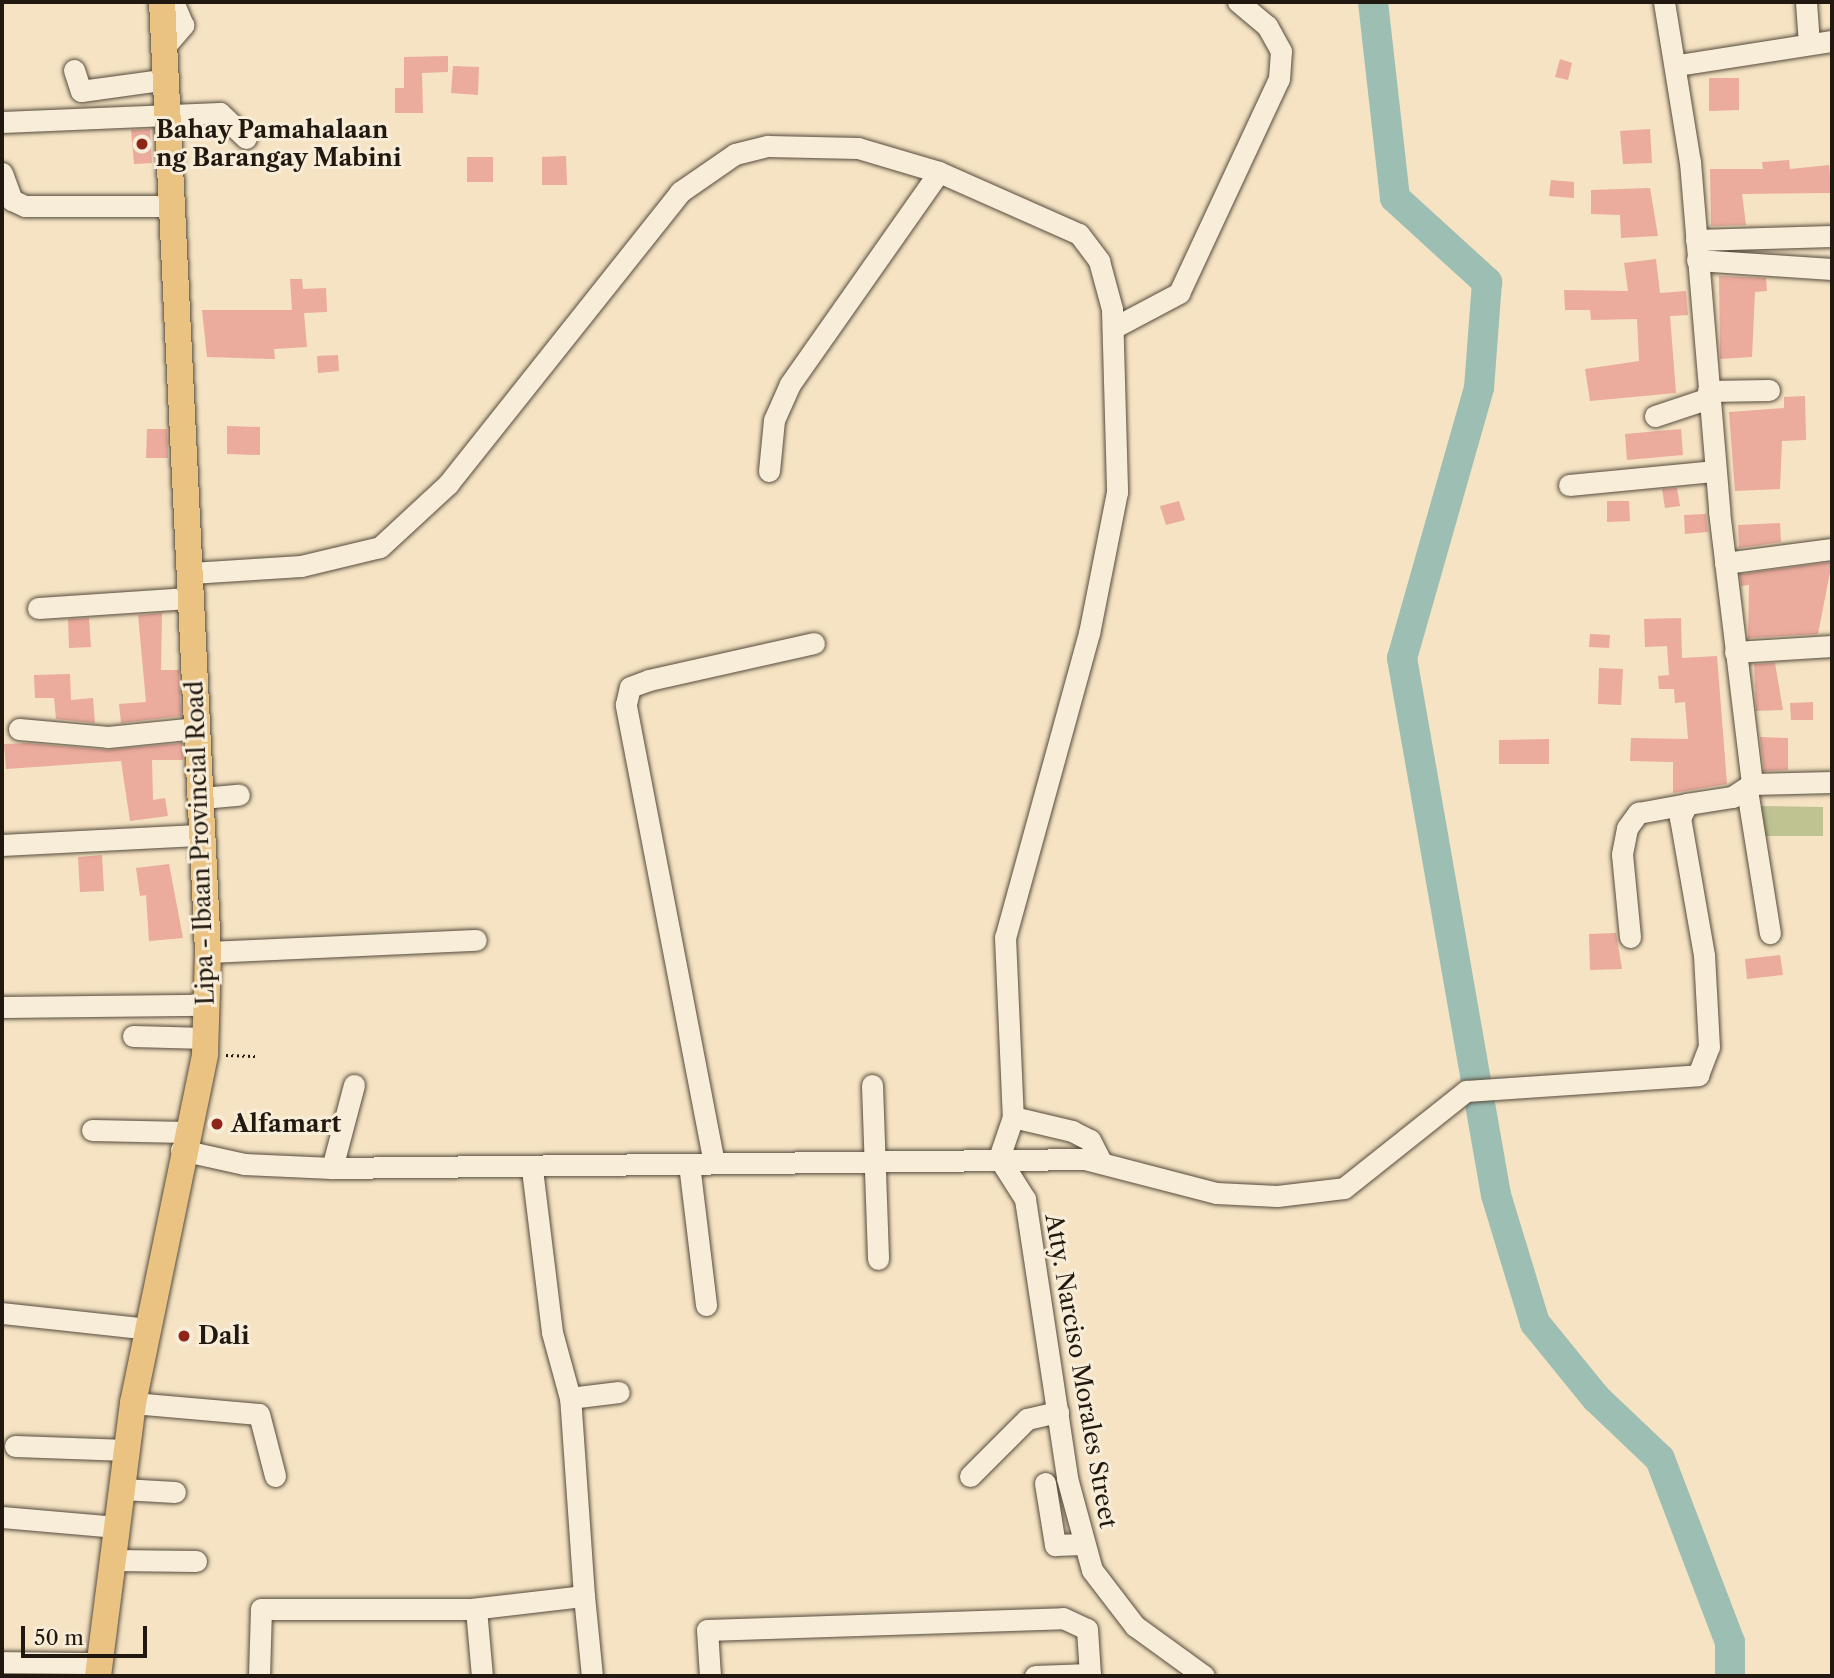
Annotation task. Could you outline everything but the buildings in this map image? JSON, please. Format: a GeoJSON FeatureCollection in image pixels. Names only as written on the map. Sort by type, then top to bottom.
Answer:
{"type":"FeatureCollection","features":[{"type":"Feature","properties":{"kind":"main road","name":"Lipa - Ibaan Provincial Road"},"geometry":{"type":"LineString","coordinates":[[99,1670],[133,1403],[183,1141],[206,1046],[208,951],[170,114],[162,2]]}},
{"type":"Feature","properties":{"kind":"street"},"geometry":{"type":"LineString","coordinates":[[165,46],[183,25],[173,2]]}},
{"type":"Feature","properties":{"kind":"street"},"geometry":{"type":"LineString","coordinates":[[1113,328],[1179,293],[1279,79],[1281,51],[1267,26],[1238,2]]}},
{"type":"Feature","properties":{"kind":"street"},"geometry":{"type":"LineString","coordinates":[[1664,2],[1678,65],[1725,563],[1749,787],[1770,933]]}},
{"type":"Feature","properties":{"kind":"street"},"geometry":{"type":"LineString","coordinates":[[1806,2],[1809,44]]}},
{"type":"Feature","properties":{"kind":"street"},"geometry":{"type":"LineString","coordinates":[[1678,65],[1832,41]]}},
{"type":"Feature","properties":{"kind":"street"},"geometry":{"type":"LineString","coordinates":[[74,70],[81,91],[167,79]]}},
{"type":"Feature","properties":{"kind":"street"},"geometry":{"type":"LineString","coordinates":[[2,122],[220,113],[246,138]]}},
{"type":"Feature","properties":{"kind":"street"},"geometry":{"type":"LineString","coordinates":[[38,608],[190,586],[301,566],[380,547],[449,484],[680,192],[736,154],[768,146],[858,148],[939,172],[1079,234],[1099,261],[1113,328],[1117,492],[1089,633],[1005,937],[1013,1117],[999,1158]]}},
{"type":"Feature","properties":{"kind":"street"},"geometry":{"type":"LineString","coordinates":[[769,471],[774,421],[790,384],[939,172]]}},
{"type":"Feature","properties":{"kind":"street"},"geometry":{"type":"LineString","coordinates":[[2,173],[12,200],[24,206],[174,206]]}},
{"type":"Feature","properties":{"kind":"street"},"geometry":{"type":"LineString","coordinates":[[1697,250],[1832,236]]}},
{"type":"Feature","properties":{"kind":"street"},"geometry":{"type":"LineString","coordinates":[[1697,250],[1832,269]]}},
{"type":"Feature","properties":{"kind":"street"},"geometry":{"type":"LineString","coordinates":[[1655,416],[1709,395],[1769,390]]}},
{"type":"Feature","properties":{"kind":"street"},"geometry":{"type":"LineString","coordinates":[[1569,485],[1716,471]]}},
{"type":"Feature","properties":{"kind":"street"},"geometry":{"type":"LineString","coordinates":[[1725,563],[1832,549]]}},
{"type":"Feature","properties":{"kind":"street"},"geometry":{"type":"LineString","coordinates":[[714,1163],[626,704],[630,687],[649,680],[814,643]]}},
{"type":"Feature","properties":{"kind":"street"},"geometry":{"type":"LineString","coordinates":[[1735,652],[1832,646]]}},
{"type":"Feature","properties":{"kind":"street"},"geometry":{"type":"LineString","coordinates":[[19,729],[121,737],[198,728]]}},
{"type":"Feature","properties":{"kind":"street"},"geometry":{"type":"LineString","coordinates":[[1630,937],[1622,854],[1627,828],[1648,809],[1687,804],[1749,787],[1832,782]]}},
{"type":"Feature","properties":{"kind":"street"},"geometry":{"type":"LineString","coordinates":[[201,798],[239,795]]}},
{"type":"Feature","properties":{"kind":"street"},"geometry":{"type":"LineString","coordinates":[[92,1130],[183,1141],[244,1164],[332,1168],[532,1168],[999,1158],[1101,1162],[1216,1193],[1277,1196],[1344,1188],[1466,1091],[1524,1083],[1683,1080],[1705,1066],[1703,955],[1680,834],[1687,804]]}},
{"type":"Feature","properties":{"kind":"street"},"geometry":{"type":"LineString","coordinates":[[2,845],[202,835]]}},
{"type":"Feature","properties":{"kind":"street"},"geometry":{"type":"LineString","coordinates":[[208,951],[476,940]]}},
{"type":"Feature","properties":{"kind":"street"},"geometry":{"type":"LineString","coordinates":[[2,1007],[206,1004]]}},
{"type":"Feature","properties":{"kind":"street"},"geometry":{"type":"LineString","coordinates":[[133,1036],[206,1046]]}},
{"type":"Feature","properties":{"kind":"street"},"geometry":{"type":"LineString","coordinates":[[332,1168],[354,1085]]}},
{"type":"Feature","properties":{"kind":"street"},"geometry":{"type":"LineString","coordinates":[[873,1085],[878,1259]]}},
{"type":"Feature","properties":{"kind":"street"},"geometry":{"type":"LineString","coordinates":[[1013,1117],[1072,1131],[1090,1140],[1101,1162]]}},
{"type":"Feature","properties":{"kind":"street","name":"Atty. Narciso Morales Street"},"geometry":{"type":"LineString","coordinates":[[999,1158],[1025,1199],[1058,1412],[1083,1544],[1111,1601],[1204,1676]]}},
{"type":"Feature","properties":{"kind":"street"},"geometry":{"type":"LineString","coordinates":[[690,1164],[706,1305]]}},
{"type":"Feature","properties":{"kind":"street"},"geometry":{"type":"LineString","coordinates":[[532,1168],[552,1332],[570,1398],[592,1676]]}},
{"type":"Feature","properties":{"kind":"street"},"geometry":{"type":"LineString","coordinates":[[2,1313],[149,1329]]}},
{"type":"Feature","properties":{"kind":"street"},"geometry":{"type":"LineString","coordinates":[[570,1398],[619,1392]]}},
{"type":"Feature","properties":{"kind":"street"},"geometry":{"type":"LineString","coordinates":[[133,1403],[259,1413],[275,1475]]}},
{"type":"Feature","properties":{"kind":"street"},"geometry":{"type":"LineString","coordinates":[[970,1476],[1027,1419],[1058,1412]]}},
{"type":"Feature","properties":{"kind":"street"},"geometry":{"type":"LineString","coordinates":[[15,1446],[127,1450]]}},
{"type":"Feature","properties":{"kind":"street"},"geometry":{"type":"LineString","coordinates":[[1045,1483],[1055,1545],[1083,1544]]}},
{"type":"Feature","properties":{"kind":"street"},"geometry":{"type":"LineString","coordinates":[[122,1489],[175,1492]]}},
{"type":"Feature","properties":{"kind":"street"},"geometry":{"type":"LineString","coordinates":[[2,1517],[117,1527]]}},
{"type":"Feature","properties":{"kind":"street"},"geometry":{"type":"LineString","coordinates":[[113,1560],[196,1561]]}},
{"type":"Feature","properties":{"kind":"street"},"geometry":{"type":"LineString","coordinates":[[259,1676],[261,1609],[476,1609],[584,1596]]}},
{"type":"Feature","properties":{"kind":"street"},"geometry":{"type":"LineString","coordinates":[[476,1609],[482,1676]]}},
{"type":"Feature","properties":{"kind":"street"},"geometry":{"type":"LineString","coordinates":[[710,1676],[707,1630],[1063,1618],[1087,1629],[1090,1675],[1035,1676]]}},
{"type":"Feature","properties":{"kind":"street"},"geometry":{"type":"LineString","coordinates":[[2,1662],[99,1670]]}},
{"type":"Feature","properties":{"kind":"path"},"geometry":{"type":"LineString","coordinates":[[206,1046],[255,1056]]}},
{"type":"Feature","properties":{"kind":"green space"},"geometry":{"type":"Polygon","coordinates":[[[1760,806],[1823,807],[1823,836],[1760,836],[1760,806]]]}},
{"type":"Feature","properties":{"kind":"waterway"},"geometry":{"type":"LineString","coordinates":[[1373,2],[1395,198],[1487,282],[1479,388],[1402,658],[1496,1195],[1535,1323],[1596,1398],[1660,1459],[1730,1642],[1730,1676]]}},
{"type":"Feature","properties":{"kind":"place","name":"Bahay Pamahalaan ng Barangay Mabini"},"geometry":{"type":"Point","coordinates":[142,144]}},
{"type":"Feature","properties":{"kind":"place","name":"Alfamart"},"geometry":{"type":"Point","coordinates":[217,1124]}},
{"type":"Feature","properties":{"kind":"place","name":"Dali"},"geometry":{"type":"Point","coordinates":[184,1336]}}]}
